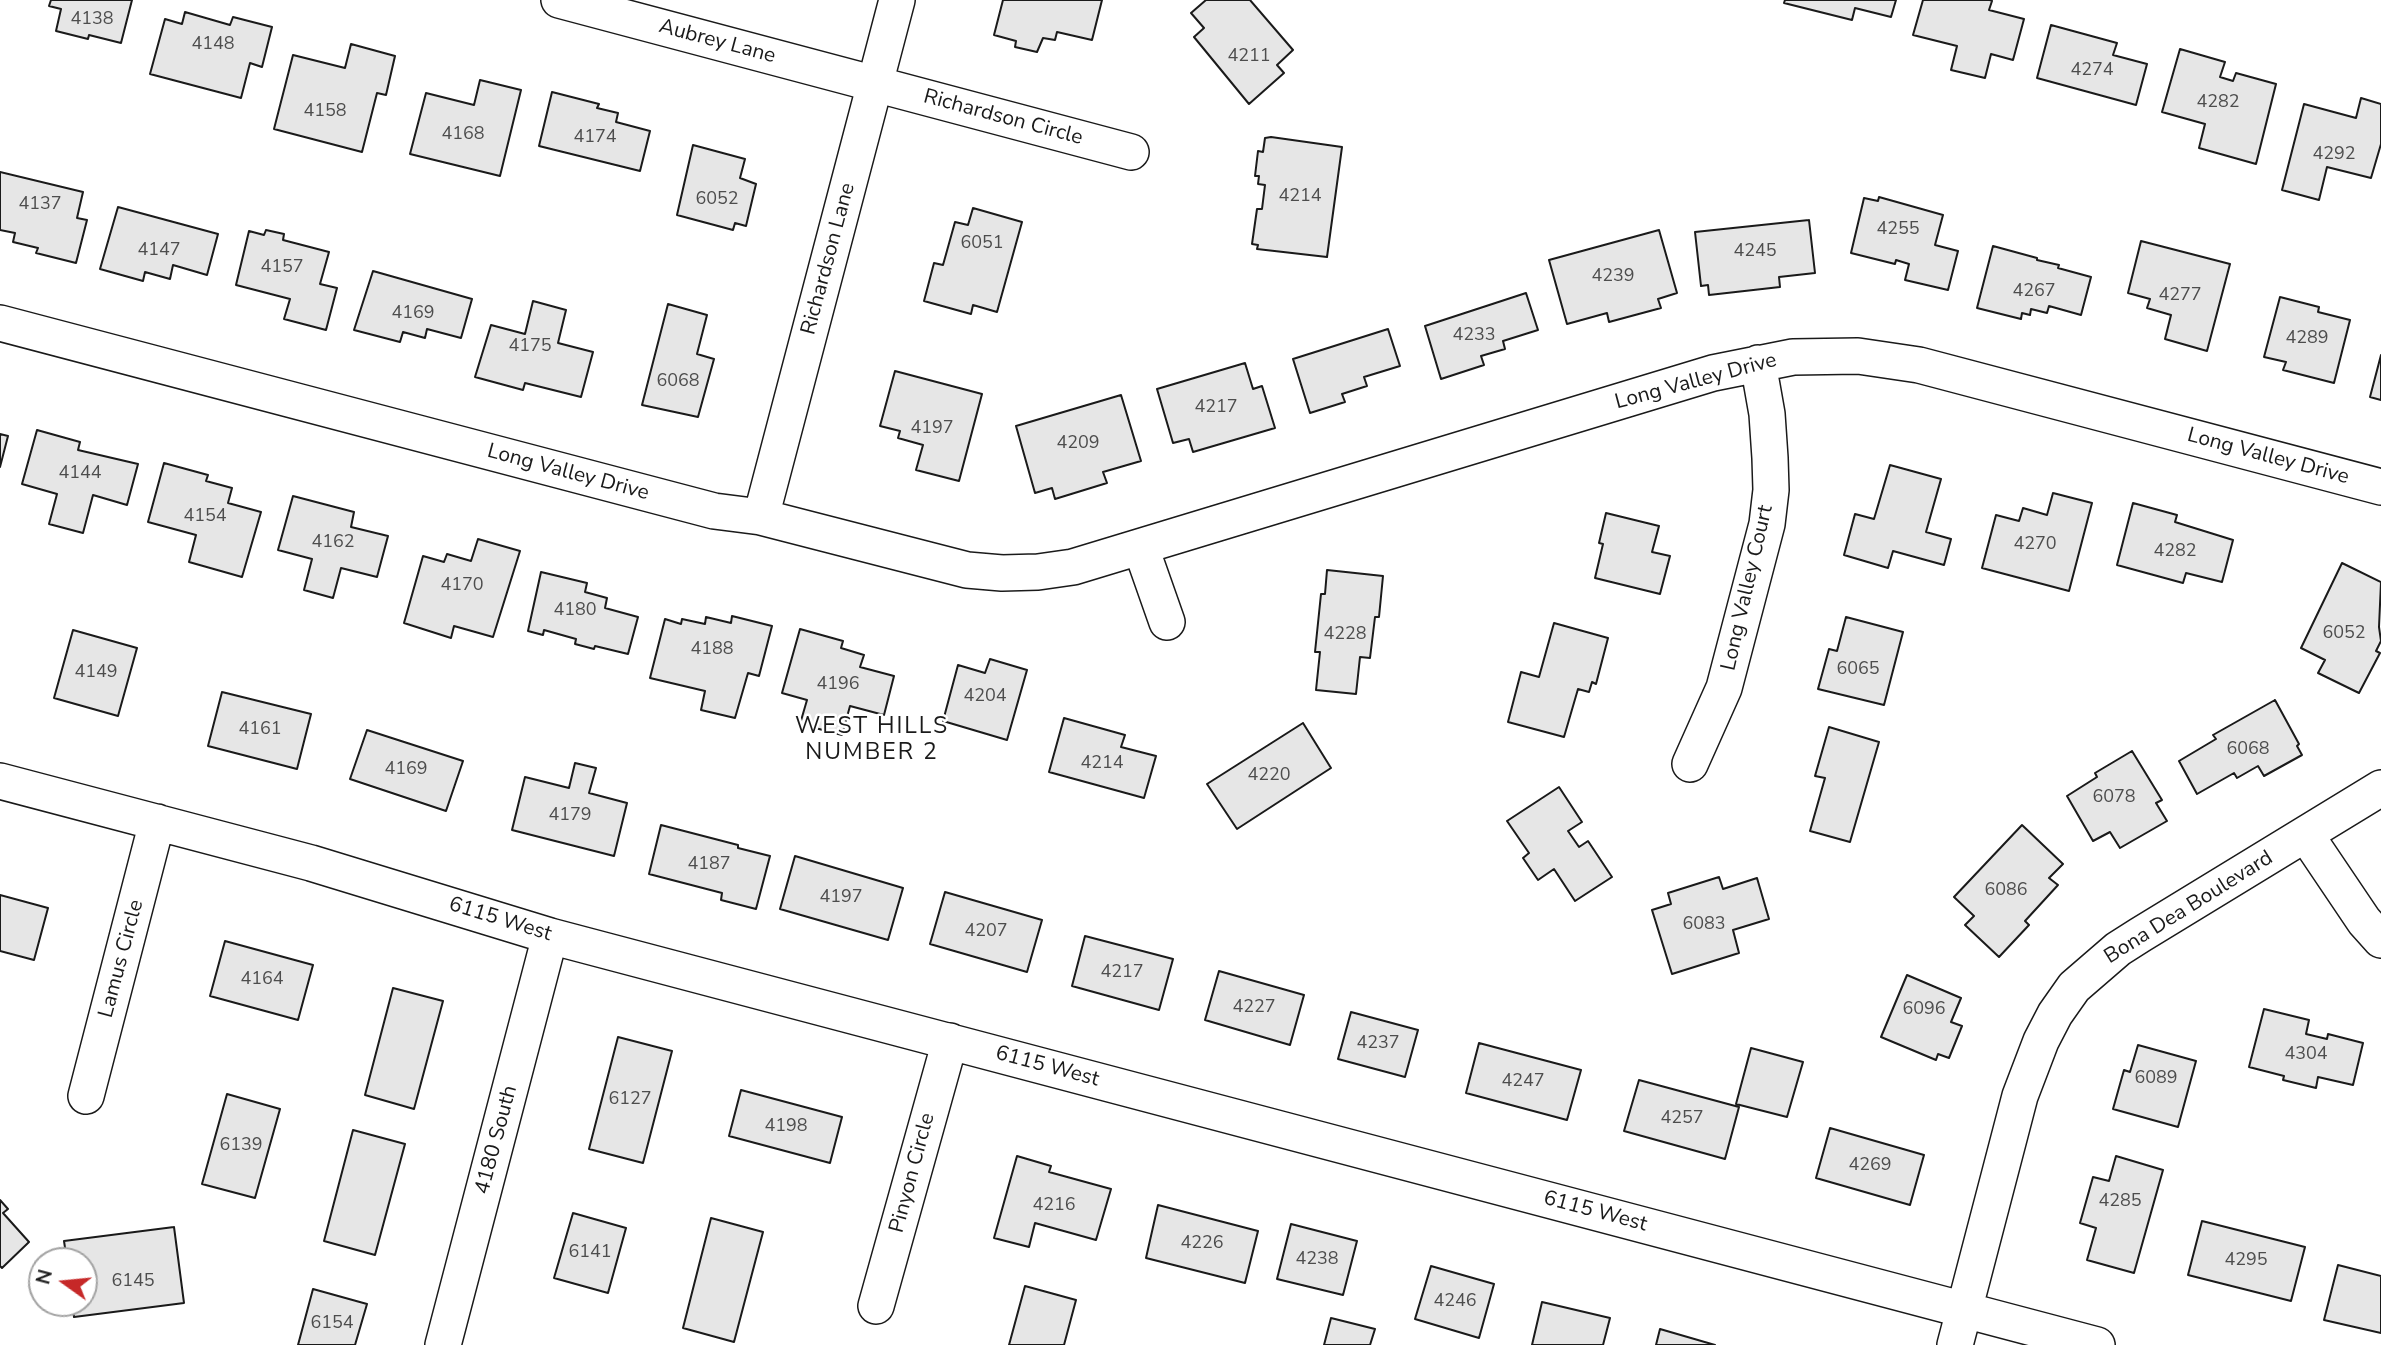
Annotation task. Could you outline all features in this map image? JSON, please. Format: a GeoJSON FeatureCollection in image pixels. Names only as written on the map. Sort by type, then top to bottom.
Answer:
{"type":"FeatureCollection","features":[{"type":"Feature","properties":{"kind":"street","name":"Aubrey Lane"},"geometry":{"type":"LineString","coordinates":[[559,0],[875,84]]}},
{"type":"Feature","properties":{"kind":"street","name":"Richardson Lane"},"geometry":{"type":"LineString","coordinates":[[761,517],[897,0]]}},
{"type":"Feature","properties":{"kind":"street","name":"Richardson Circle"},"geometry":{"type":"LineString","coordinates":[[875,84],[1131,152]]}},
{"type":"Feature","properties":{"kind":"street","name":"Long Valley Drive"},"geometry":{"type":"LineString","coordinates":[[0,323],[714,511],[761,517],[932,563],[990,572],[1038,572],[1073,567],[1713,373],[1793,356],[1858,356],[1919,365],[2381,487]]}},
{"type":"Feature","properties":{"kind":"street","name":"Long Valley Court"},"geometry":{"type":"LineString","coordinates":[[1690,764],[1724,688],[1767,523],[1771,490],[1770,458],[1767,414],[1758,363]]}},
{"type":"Feature","properties":{"kind":"street"},"geometry":{"type":"LineString","coordinates":[[1141,548],[1167,622]]}},
{"type":"Feature","properties":{"kind":"street","name":"6115 West"},"geometry":{"type":"LineString","coordinates":[[0,781],[310,863],[550,936],[2097,1345]]}},
{"type":"Feature","properties":{"kind":"street","name":"Bona Dea Boulevard"},"geometry":{"type":"LineString","coordinates":[[1955,1345],[2020,1096],[2041,1041],[2068,996],[2095,968],[2119,949],[2381,788]]}},
{"type":"Feature","properties":{"kind":"street","name":"Lamus Circle"},"geometry":{"type":"LineString","coordinates":[[86,1096],[158,822]]}},
{"type":"Feature","properties":{"kind":"street"},"geometry":{"type":"LineString","coordinates":[[2306,835],[2364,921],[2381,940]]}},
{"type":"Feature","properties":{"kind":"street","name":"4180 South"},"geometry":{"type":"LineString","coordinates":[[443,1345],[550,936]]}},
{"type":"Feature","properties":{"kind":"street","name":"Pinyon Circle"},"geometry":{"type":"LineString","coordinates":[[876,1306],[950,1041]]}},
{"type":"Feature","properties":{"kind":"building"},"geometry":{"type":"Polygon","coordinates":[[[51,0],[132,0],[121,43],[56,31],[61,9],[49,6],[51,0]]]}},
{"type":"Feature","properties":{"kind":"building"},"geometry":{"type":"Polygon","coordinates":[[[1003,0],[1102,0],[1092,40],[1057,32],[1055,40],[1043,38],[1037,52],[1015,47],[1016,41],[994,35],[1003,0]]]}},
{"type":"Feature","properties":{"kind":"building"},"geometry":{"type":"Polygon","coordinates":[[[1206,0],[1250,0],[1293,50],[1277,65],[1284,73],[1249,104],[1194,37],[1204,28],[1191,13],[1206,0]]]}},
{"type":"Feature","properties":{"kind":"building"},"geometry":{"type":"Polygon","coordinates":[[[1785,0],[1896,0],[1891,17],[1855,8],[1852,20],[1784,3],[1785,0]]]}},
{"type":"Feature","properties":{"kind":"building"},"geometry":{"type":"Polygon","coordinates":[[[1923,0],[1990,0],[1989,10],[2024,19],[2013,60],[1991,54],[1985,78],[1951,70],[1957,46],[1913,35],[1923,0]]]}},
{"type":"Feature","properties":{"kind":"building"},"geometry":{"type":"Polygon","coordinates":[[[185,12],[230,25],[233,17],[272,27],[262,67],[250,63],[241,98],[150,74],[165,19],[182,24],[185,12]]]}},
{"type":"Feature","properties":{"kind":"building"},"geometry":{"type":"Polygon","coordinates":[[[2051,25],[2117,43],[2113,55],[2147,64],[2136,105],[2037,78],[2051,25]]]}},
{"type":"Feature","properties":{"kind":"building"},"geometry":{"type":"Polygon","coordinates":[[[351,44],[395,56],[386,95],[377,93],[362,152],[274,129],[293,55],[345,68],[351,44]]]}},
{"type":"Feature","properties":{"kind":"building"},"geometry":{"type":"Polygon","coordinates":[[[2180,49],[2225,62],[2220,77],[2233,81],[2236,73],[2276,84],[2256,164],[2199,148],[2205,124],[2162,112],[2180,49]]]}},
{"type":"Feature","properties":{"kind":"building"},"geometry":{"type":"Polygon","coordinates":[[[480,80],[521,90],[500,176],[410,154],[426,93],[474,105],[480,80]]]}},
{"type":"Feature","properties":{"kind":"building"},"geometry":{"type":"Polygon","coordinates":[[[552,92],[599,104],[597,108],[618,113],[616,122],[650,131],[640,171],[539,146],[552,92]]]}},
{"type":"Feature","properties":{"kind":"building"},"geometry":{"type":"Polygon","coordinates":[[[2361,98],[2381,104],[2381,144],[2371,178],[2327,167],[2319,200],[2282,190],[2304,104],[2356,118],[2361,98]]]}},
{"type":"Feature","properties":{"kind":"building"},"geometry":{"type":"Polygon","coordinates":[[[1265,138],[1342,147],[1327,257],[1257,249],[1258,245],[1252,244],[1257,209],[1262,209],[1265,185],[1258,184],[1259,176],[1255,176],[1258,151],[1263,152],[1265,138]]]}},
{"type":"Feature","properties":{"kind":"building"},"geometry":{"type":"Polygon","coordinates":[[[693,145],[745,159],[740,178],[756,184],[746,226],[735,223],[733,230],[677,215],[693,145]]]}},
{"type":"Feature","properties":{"kind":"building"},"geometry":{"type":"Polygon","coordinates":[[[0,172],[83,192],[77,218],[87,220],[76,263],[36,253],[38,248],[13,242],[15,233],[0,230],[0,172]]]}},
{"type":"Feature","properties":{"kind":"building"},"geometry":{"type":"Polygon","coordinates":[[[1879,197],[1943,215],[1935,245],[1958,251],[1948,290],[1905,280],[1909,264],[1896,260],[1895,264],[1851,253],[1864,198],[1878,201],[1879,197]]]}},
{"type":"Feature","properties":{"kind":"building"},"geometry":{"type":"Polygon","coordinates":[[[118,207],[218,234],[207,275],[173,265],[170,279],[145,272],[143,281],[100,269],[118,207]]]}},
{"type":"Feature","properties":{"kind":"building"},"geometry":{"type":"Polygon","coordinates":[[[973,208],[1022,222],[997,312],[973,305],[971,314],[924,301],[934,263],[943,265],[955,222],[968,225],[973,208]]]}},
{"type":"Feature","properties":{"kind":"building"},"geometry":{"type":"Polygon","coordinates":[[[1809,220],[1815,273],[1779,277],[1780,287],[1709,295],[1708,285],[1701,286],[1695,232],[1809,220]]]}},
{"type":"Feature","properties":{"kind":"building"},"geometry":{"type":"Polygon","coordinates":[[[266,230],[284,234],[283,240],[329,252],[320,284],[337,288],[326,330],[284,319],[290,299],[236,285],[249,231],[264,235],[266,230]]]}},
{"type":"Feature","properties":{"kind":"building"},"geometry":{"type":"Polygon","coordinates":[[[1659,230],[1677,293],[1658,299],[1661,308],[1609,322],[1607,313],[1567,324],[1549,260],[1659,230]]]}},
{"type":"Feature","properties":{"kind":"building"},"geometry":{"type":"Polygon","coordinates":[[[2141,241],[2230,264],[2207,351],[2165,339],[2171,315],[2147,308],[2150,299],[2128,293],[2141,241]]]}},
{"type":"Feature","properties":{"kind":"building"},"geometry":{"type":"Polygon","coordinates":[[[1993,246],[2091,277],[2081,315],[2049,306],[2047,313],[2031,309],[2030,315],[2022,313],[2021,319],[1977,308],[1993,246]]]}},
{"type":"Feature","properties":{"kind":"building"},"geometry":{"type":"Polygon","coordinates":[[[373,271],[472,299],[461,338],[427,329],[425,338],[403,332],[400,342],[354,330],[373,271]]]}},
{"type":"Feature","properties":{"kind":"building"},"geometry":{"type":"Polygon","coordinates":[[[1526,293],[1538,330],[1503,341],[1505,349],[1481,356],[1484,365],[1441,379],[1425,326],[1526,293]]]}},
{"type":"Feature","properties":{"kind":"building"},"geometry":{"type":"Polygon","coordinates":[[[2280,297],[2319,307],[2318,312],[2350,320],[2334,383],[2283,370],[2286,362],[2264,357],[2280,297]]]}},
{"type":"Feature","properties":{"kind":"building"},"geometry":{"type":"Polygon","coordinates":[[[533,301],[566,310],[558,343],[593,352],[581,397],[525,383],[523,390],[475,377],[491,325],[525,334],[533,301]]]}},
{"type":"Feature","properties":{"kind":"building"},"geometry":{"type":"Polygon","coordinates":[[[668,304],[707,315],[697,354],[714,359],[698,417],[642,405],[668,304]]]}},
{"type":"Feature","properties":{"kind":"building"},"geometry":{"type":"Polygon","coordinates":[[[1388,329],[1400,366],[1364,377],[1367,386],[1342,394],[1345,402],[1310,413],[1293,359],[1388,329]]]}},
{"type":"Feature","properties":{"kind":"building"},"geometry":{"type":"Polygon","coordinates":[[[2381,355],[2381,400],[2370,397],[2381,355]]]}},
{"type":"Feature","properties":{"kind":"building"},"geometry":{"type":"Polygon","coordinates":[[[1245,363],[1253,389],[1262,386],[1275,428],[1193,452],[1189,439],[1173,443],[1157,389],[1245,363]]]}},
{"type":"Feature","properties":{"kind":"building"},"geometry":{"type":"Polygon","coordinates":[[[895,371],[982,394],[959,481],[916,470],[923,445],[898,438],[900,431],[880,426],[895,371]]]}},
{"type":"Feature","properties":{"kind":"building"},"geometry":{"type":"Polygon","coordinates":[[[1121,395],[1141,461],[1103,472],[1107,483],[1055,499],[1052,488],[1035,493],[1016,426],[1121,395]]]}},
{"type":"Feature","properties":{"kind":"building"},"geometry":{"type":"Polygon","coordinates":[[[37,430],[80,442],[78,450],[138,464],[127,505],[93,495],[83,533],[49,524],[57,494],[22,484],[37,430]]]}},
{"type":"Feature","properties":{"kind":"building"},"geometry":{"type":"Polygon","coordinates":[[[0,434],[8,436],[0,467],[0,434]]]}},
{"type":"Feature","properties":{"kind":"building"},"geometry":{"type":"Polygon","coordinates":[[[164,463],[208,475],[206,481],[232,488],[228,503],[261,512],[242,577],[189,562],[196,535],[148,522],[164,463]]]}},
{"type":"Feature","properties":{"kind":"building"},"geometry":{"type":"Polygon","coordinates":[[[1890,465],[1941,479],[1926,532],[1951,539],[1944,565],[1893,551],[1888,568],[1844,555],[1855,514],[1874,519],[1890,465]]]}},
{"type":"Feature","properties":{"kind":"building"},"geometry":{"type":"Polygon","coordinates":[[[2053,493],[2092,503],[2069,591],[1982,568],[1996,515],[2019,521],[2023,508],[2047,515],[2053,493]]]}},
{"type":"Feature","properties":{"kind":"building"},"geometry":{"type":"Polygon","coordinates":[[[293,496],[354,512],[351,527],[388,536],[377,577],[341,568],[333,598],[304,590],[312,559],[278,550],[293,496]]]}},
{"type":"Feature","properties":{"kind":"building"},"geometry":{"type":"Polygon","coordinates":[[[2133,503],[2177,515],[2175,522],[2233,540],[2222,582],[2186,573],[2183,583],[2117,565],[2133,503]]]}},
{"type":"Feature","properties":{"kind":"building"},"geometry":{"type":"Polygon","coordinates":[[[1606,513],[1659,526],[1652,552],[1670,556],[1660,594],[1595,578],[1603,544],[1599,543],[1606,513]]]}},
{"type":"Feature","properties":{"kind":"building"},"geometry":{"type":"Polygon","coordinates":[[[478,539],[520,551],[493,637],[454,626],[451,638],[404,623],[423,556],[444,562],[447,554],[471,561],[478,539]]]}},
{"type":"Feature","properties":{"kind":"building"},"geometry":{"type":"Polygon","coordinates":[[[2342,563],[2381,582],[2381,641],[2376,651],[2380,653],[2359,693],[2318,673],[2325,660],[2301,648],[2342,563]]]}},
{"type":"Feature","properties":{"kind":"building"},"geometry":{"type":"Polygon","coordinates":[[[1327,570],[1383,576],[1379,617],[1375,617],[1370,658],[1360,657],[1356,694],[1316,690],[1320,652],[1315,652],[1321,594],[1325,594],[1327,570]]]}},
{"type":"Feature","properties":{"kind":"building"},"geometry":{"type":"Polygon","coordinates":[[[541,572],[587,583],[585,592],[607,598],[605,608],[638,617],[628,654],[575,644],[576,639],[544,630],[543,635],[528,631],[541,572]]]}},
{"type":"Feature","properties":{"kind":"building"},"geometry":{"type":"Polygon","coordinates":[[[732,616],[772,626],[759,676],[748,673],[735,718],[701,710],[705,691],[650,678],[665,619],[681,624],[682,619],[705,624],[706,617],[731,623],[732,616]]]}},
{"type":"Feature","properties":{"kind":"building"},"geometry":{"type":"Polygon","coordinates":[[[1846,617],[1903,632],[1884,705],[1818,689],[1829,649],[1837,651],[1846,617]]]}},
{"type":"Feature","properties":{"kind":"building"},"geometry":{"type":"Polygon","coordinates":[[[1554,623],[1608,638],[1596,684],[1592,682],[1589,692],[1578,689],[1564,737],[1508,722],[1521,672],[1539,677],[1554,623]]]}},
{"type":"Feature","properties":{"kind":"building"},"geometry":{"type":"Polygon","coordinates":[[[800,629],[843,641],[841,648],[864,655],[860,667],[894,676],[884,715],[850,706],[842,735],[800,724],[807,700],[782,693],[800,629]]]}},
{"type":"Feature","properties":{"kind":"building"},"geometry":{"type":"Polygon","coordinates":[[[73,630],[137,648],[118,716],[54,698],[73,630]]]}},
{"type":"Feature","properties":{"kind":"building"},"geometry":{"type":"Polygon","coordinates":[[[990,659],[1027,670],[1007,740],[943,721],[958,665],[985,673],[990,659]]]}},
{"type":"Feature","properties":{"kind":"building"},"geometry":{"type":"Polygon","coordinates":[[[222,692],[311,714],[297,769],[208,746],[222,692]]]}},
{"type":"Feature","properties":{"kind":"building"},"geometry":{"type":"Polygon","coordinates":[[[2275,700],[2299,744],[2297,746],[2302,755],[2264,776],[2258,766],[2237,778],[2234,773],[2197,794],[2179,761],[2216,739],[2213,735],[2275,700]]]}},
{"type":"Feature","properties":{"kind":"building"},"geometry":{"type":"Polygon","coordinates":[[[1064,718],[1125,735],[1121,747],[1156,756],[1144,798],[1049,772],[1064,718]]]}},
{"type":"Feature","properties":{"kind":"building"},"geometry":{"type":"Polygon","coordinates":[[[1303,723],[1331,768],[1237,829],[1207,784],[1303,723]]]}},
{"type":"Feature","properties":{"kind":"building"},"geometry":{"type":"Polygon","coordinates":[[[1829,727],[1879,742],[1850,842],[1810,831],[1825,778],[1815,776],[1829,727]]]}},
{"type":"Feature","properties":{"kind":"building"},"geometry":{"type":"Polygon","coordinates":[[[367,730],[463,761],[446,811],[350,779],[367,730]]]}},
{"type":"Feature","properties":{"kind":"building"},"geometry":{"type":"Polygon","coordinates":[[[2132,751],[2162,800],[2156,803],[2167,821],[2120,848],[2110,832],[2093,841],[2067,796],[2097,777],[2095,773],[2132,751]]]}},
{"type":"Feature","properties":{"kind":"building"},"geometry":{"type":"Polygon","coordinates":[[[575,763],[596,768],[589,793],[627,803],[614,856],[512,830],[525,777],[569,788],[575,763]]]}},
{"type":"Feature","properties":{"kind":"building"},"geometry":{"type":"Polygon","coordinates":[[[1559,787],[1582,822],[1568,831],[1579,847],[1588,841],[1612,877],[1575,901],[1554,869],[1538,880],[1523,858],[1529,853],[1507,821],[1559,787]]]}},
{"type":"Feature","properties":{"kind":"building"},"geometry":{"type":"Polygon","coordinates":[[[661,825],[770,856],[756,909],[721,900],[722,893],[649,874],[661,825]]]}},
{"type":"Feature","properties":{"kind":"building"},"geometry":{"type":"Polygon","coordinates":[[[2022,825],[2063,864],[2049,878],[2058,885],[2025,921],[2029,925],[1999,957],[1965,925],[1974,916],[1954,897],[2022,825]]]}},
{"type":"Feature","properties":{"kind":"building"},"geometry":{"type":"Polygon","coordinates":[[[795,856],[903,888],[888,940],[780,909],[795,856]]]}},
{"type":"Feature","properties":{"kind":"building"},"geometry":{"type":"Polygon","coordinates":[[[1719,877],[1723,889],[1757,878],[1769,919],[1733,930],[1739,953],[1672,974],[1652,910],[1671,904],[1668,893],[1719,877]]]}},
{"type":"Feature","properties":{"kind":"building"},"geometry":{"type":"Polygon","coordinates":[[[945,892],[1042,920],[1027,972],[930,944],[945,892]]]}},
{"type":"Feature","properties":{"kind":"building"},"geometry":{"type":"Polygon","coordinates":[[[0,895],[48,908],[34,960],[0,951],[0,895]]]}},
{"type":"Feature","properties":{"kind":"building"},"geometry":{"type":"Polygon","coordinates":[[[1085,936],[1173,959],[1159,1010],[1072,986],[1085,936]]]}},
{"type":"Feature","properties":{"kind":"building"},"geometry":{"type":"Polygon","coordinates":[[[225,941],[313,965],[298,1020],[210,996],[225,941]]]}},
{"type":"Feature","properties":{"kind":"building"},"geometry":{"type":"Polygon","coordinates":[[[1219,971],[1304,995],[1290,1045],[1205,1020],[1219,971]]]}},
{"type":"Feature","properties":{"kind":"building"},"geometry":{"type":"Polygon","coordinates":[[[1907,975],[1961,998],[1951,1022],[1962,1026],[1949,1058],[1938,1054],[1936,1060],[1881,1037],[1907,975]]]}},
{"type":"Feature","properties":{"kind":"building"},"geometry":{"type":"Polygon","coordinates":[[[393,988],[443,1001],[414,1109],[365,1095],[393,988]]]}},
{"type":"Feature","properties":{"kind":"building"},"geometry":{"type":"Polygon","coordinates":[[[2264,1009],[2309,1020],[2306,1034],[2327,1039],[2328,1034],[2363,1043],[2353,1085],[2318,1077],[2316,1088],[2283,1080],[2284,1076],[2249,1067],[2264,1009]]]}},
{"type":"Feature","properties":{"kind":"building"},"geometry":{"type":"Polygon","coordinates":[[[1351,1012],[1418,1030],[1405,1077],[1338,1059],[1351,1012]]]}},
{"type":"Feature","properties":{"kind":"building"},"geometry":{"type":"Polygon","coordinates":[[[618,1037],[672,1051],[643,1163],[589,1149],[618,1037]]]}},
{"type":"Feature","properties":{"kind":"building"},"geometry":{"type":"Polygon","coordinates":[[[1479,1043],[1581,1070],[1567,1120],[1466,1093],[1479,1043]]]}},
{"type":"Feature","properties":{"kind":"building"},"geometry":{"type":"Polygon","coordinates":[[[2138,1045],[2196,1061],[2178,1127],[2113,1109],[2124,1070],[2130,1072],[2138,1045]]]}},
{"type":"Feature","properties":{"kind":"building"},"geometry":{"type":"Polygon","coordinates":[[[1751,1048],[1803,1062],[1787,1117],[1736,1104],[1751,1048]]]}},
{"type":"Feature","properties":{"kind":"building"},"geometry":{"type":"Polygon","coordinates":[[[1639,1080],[1739,1107],[1725,1159],[1624,1131],[1639,1080]]]}},
{"type":"Feature","properties":{"kind":"building"},"geometry":{"type":"Polygon","coordinates":[[[741,1090],[842,1117],[830,1163],[729,1136],[741,1090]]]}},
{"type":"Feature","properties":{"kind":"building"},"geometry":{"type":"Polygon","coordinates":[[[227,1094],[280,1109],[255,1198],[202,1184],[227,1094]]]}},
{"type":"Feature","properties":{"kind":"building"},"geometry":{"type":"Polygon","coordinates":[[[1830,1128],[1924,1155],[1910,1205],[1816,1178],[1830,1128]]]}},
{"type":"Feature","properties":{"kind":"building"},"geometry":{"type":"Polygon","coordinates":[[[353,1130],[405,1144],[375,1255],[324,1241],[353,1130]]]}},
{"type":"Feature","properties":{"kind":"building"},"geometry":{"type":"Polygon","coordinates":[[[1017,1156],[1051,1166],[1049,1172],[1111,1189],[1096,1240],[1035,1223],[1029,1247],[994,1238],[1017,1156]]]}},
{"type":"Feature","properties":{"kind":"building"},"geometry":{"type":"Polygon","coordinates":[[[2116,1156],[2163,1170],[2134,1273],[2087,1260],[2096,1228],[2080,1223],[2093,1177],[2109,1181],[2116,1156]]]}},
{"type":"Feature","properties":{"kind":"building"},"geometry":{"type":"Polygon","coordinates":[[[0,1200],[8,1209],[3,1213],[29,1242],[2,1268],[0,1266],[0,1200]]]}},
{"type":"Feature","properties":{"kind":"building"},"geometry":{"type":"Polygon","coordinates":[[[1158,1205],[1258,1231],[1245,1283],[1146,1258],[1158,1205]]]}},
{"type":"Feature","properties":{"kind":"building"},"geometry":{"type":"Polygon","coordinates":[[[573,1213],[626,1228],[608,1293],[554,1278],[573,1213]]]}},
{"type":"Feature","properties":{"kind":"building"},"geometry":{"type":"Polygon","coordinates":[[[711,1218],[763,1232],[734,1342],[683,1328],[711,1218]]]}},
{"type":"Feature","properties":{"kind":"building"},"geometry":{"type":"Polygon","coordinates":[[[2202,1221],[2305,1247],[2291,1301],[2188,1275],[2202,1221]]]}},
{"type":"Feature","properties":{"kind":"building"},"geometry":{"type":"Polygon","coordinates":[[[1291,1224],[1357,1241],[1343,1295],[1277,1279],[1291,1224]]]}},
{"type":"Feature","properties":{"kind":"building"},"geometry":{"type":"Polygon","coordinates":[[[174,1227],[184,1303],[98,1314],[98,1247],[65,1247],[64,1241],[174,1227]]]}},
{"type":"Feature","properties":{"kind":"building"},"geometry":{"type":"Polygon","coordinates":[[[2338,1265],[2381,1276],[2381,1333],[2324,1320],[2338,1265]]]}},
{"type":"Feature","properties":{"kind":"building"},"geometry":{"type":"Polygon","coordinates":[[[1431,1266],[1494,1284],[1479,1338],[1415,1319],[1431,1266]]]}},
{"type":"Feature","properties":{"kind":"building"},"geometry":{"type":"Polygon","coordinates":[[[1025,1286],[1076,1300],[1064,1345],[1009,1345],[1025,1286]]]}},
{"type":"Feature","properties":{"kind":"building"},"geometry":{"type":"Polygon","coordinates":[[[313,1289],[367,1304],[355,1345],[298,1345],[313,1289]]]}},
{"type":"Feature","properties":{"kind":"building"},"geometry":{"type":"Polygon","coordinates":[[[1542,1302],[1610,1318],[1603,1345],[1532,1345],[1542,1302]]]}},
{"type":"Feature","properties":{"kind":"building"},"geometry":{"type":"Polygon","coordinates":[[[1331,1318],[1375,1329],[1370,1345],[1324,1345],[1331,1318]]]}},
{"type":"Feature","properties":{"kind":"building"},"geometry":{"type":"Polygon","coordinates":[[[1660,1329],[1715,1345],[1656,1345],[1660,1329]]]}},
{"type":"Feature","properties":{"kind":"district","name":"WEST HILLS NUMBER 2"},"geometry":{"type":"Point","coordinates":[872,740]}}]}
